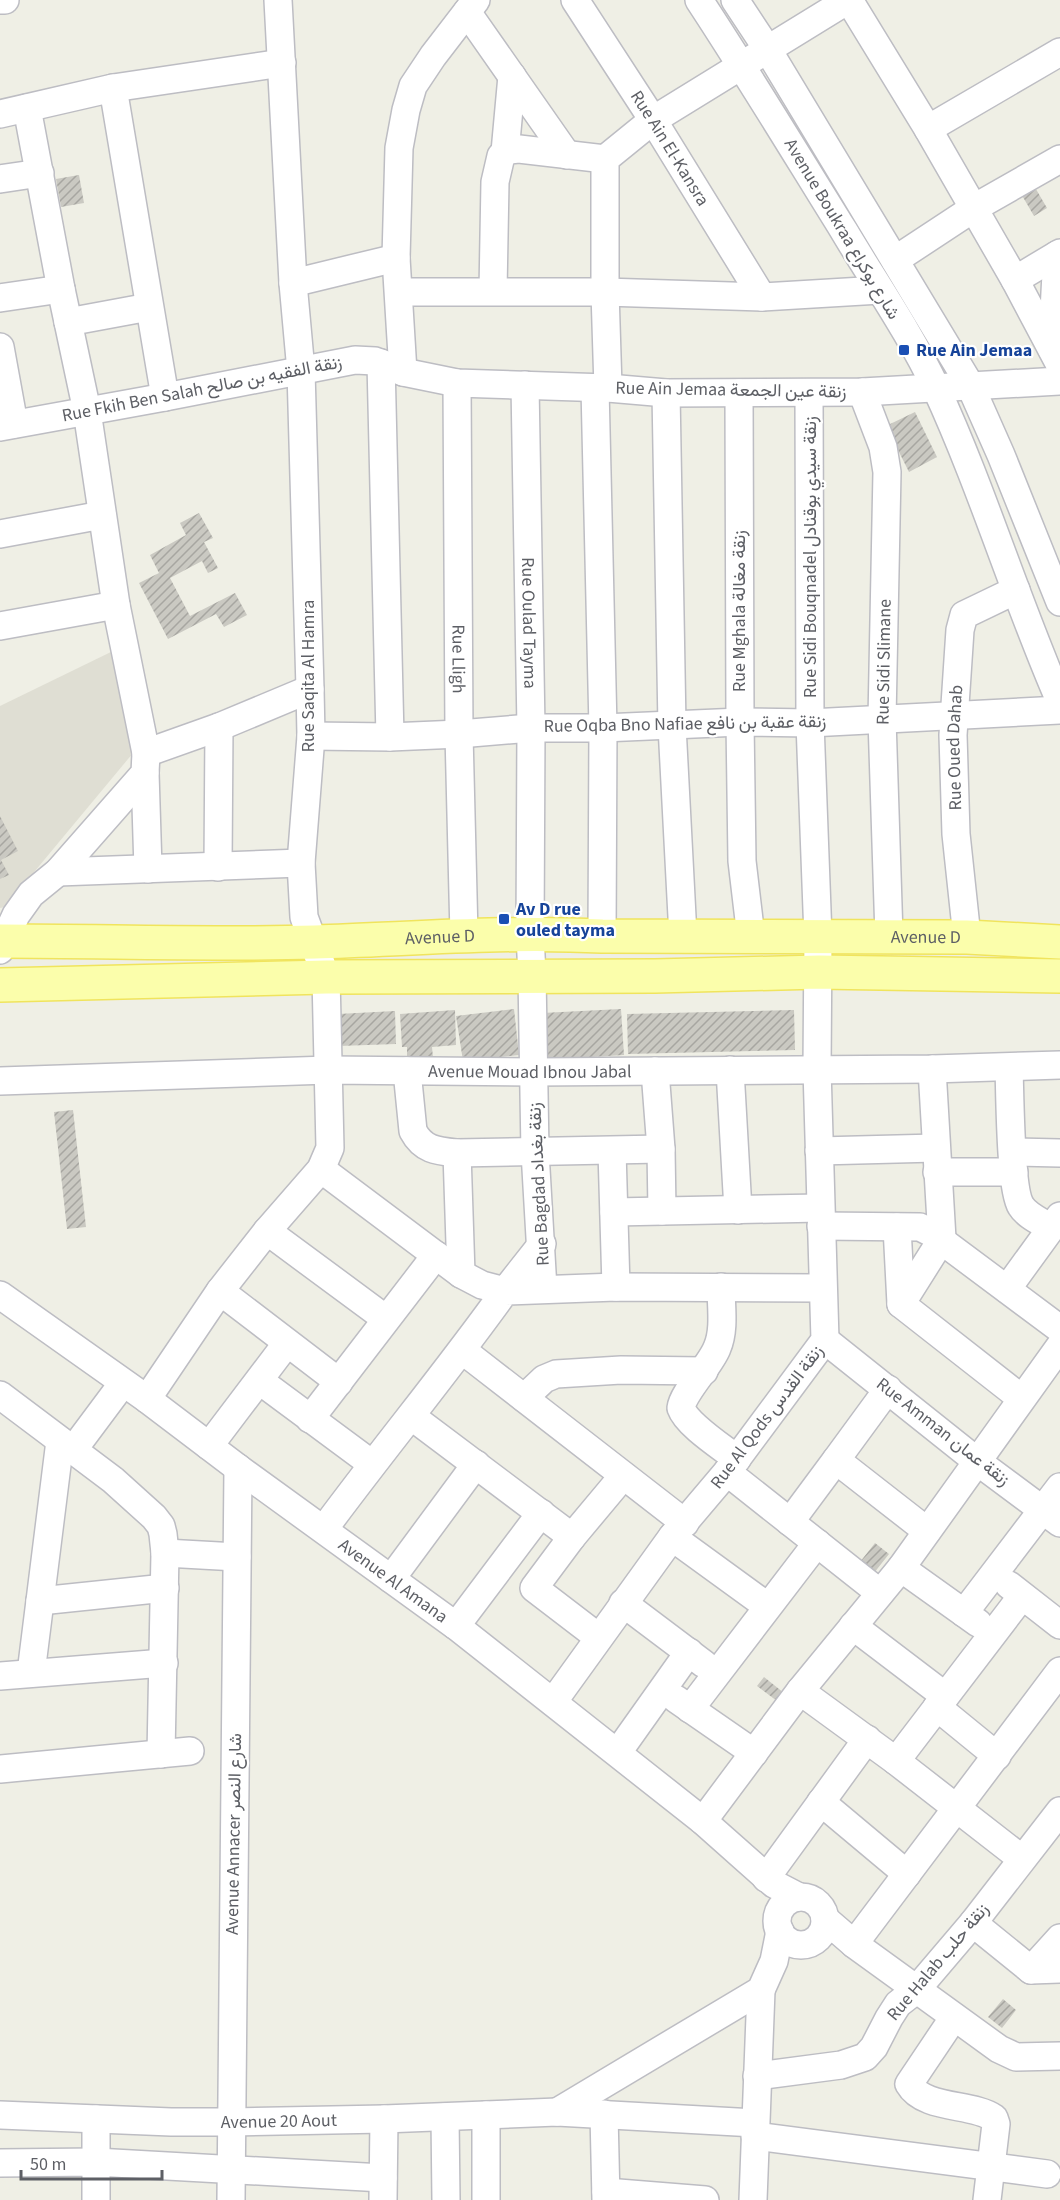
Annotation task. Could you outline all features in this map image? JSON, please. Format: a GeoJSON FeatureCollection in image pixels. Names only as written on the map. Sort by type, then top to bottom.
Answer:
{"type":"FeatureCollection","features":[{"type":"Feature","properties":{"kind":"main road","name":"Avenue D"},"geometry":{"type":"LineString","coordinates":[[1,944],[313,942],[464,935],[889,936],[1060,942]]}},
{"type":"Feature","properties":{"kind":"main road","name":"Avenue D"},"geometry":{"type":"LineString","coordinates":[[0,985],[326,977],[655,976],[819,972],[1060,976]]}},
{"type":"Feature","properties":{"kind":"street"},"geometry":{"type":"LineString","coordinates":[[0,0],[5,0]]}},
{"type":"Feature","properties":{"kind":"street","name":"Rue Saqita Al Hamra"},"geometry":{"type":"LineString","coordinates":[[278,0],[293,283],[302,371],[310,736],[301,863],[304,917],[326,977],[331,1144],[321,1169]]}},
{"type":"Feature","properties":{"kind":"street","name":"Rue Ain El-Kansra"},"geometry":{"type":"LineString","coordinates":[[575,0],[653,120],[762,297]]}},
{"type":"Feature","properties":{"kind":"street","name":"Avenue Boukraa شارع بوكراع"},"geometry":{"type":"LineString","coordinates":[[699,0],[880,290],[935,387],[1060,701]]}},
{"type":"Feature","properties":{"kind":"street","name":"Avenue Boukraa شارع بوكراع"},"geometry":{"type":"LineString","coordinates":[[735,0],[768,50],[970,385],[1053,564],[1060,602]]}},
{"type":"Feature","properties":{"kind":"street"},"geometry":{"type":"LineString","coordinates":[[505,152],[519,149],[605,159],[653,120],[848,0],[974,208],[1056,358]]}},
{"type":"Feature","properties":{"kind":"street"},"geometry":{"type":"LineString","coordinates":[[390,737],[392,367],[399,292],[396,258],[399,148],[413,86],[471,6],[512,76],[567,154]]}},
{"type":"Feature","properties":{"kind":"street"},"geometry":{"type":"LineString","coordinates":[[928,129],[1060,52]]}},
{"type":"Feature","properties":{"kind":"street"},"geometry":{"type":"LineString","coordinates":[[0,114],[113,88],[282,63]]}},
{"type":"Feature","properties":{"kind":"street"},"geometry":{"type":"LineString","coordinates":[[493,291],[495,182],[498,160],[505,152],[512,76]]}},
{"type":"Feature","properties":{"kind":"street"},"geometry":{"type":"LineString","coordinates":[[113,88],[165,397]]}},
{"type":"Feature","properties":{"kind":"street"},"geometry":{"type":"LineString","coordinates":[[27,108],[61,289],[87,411],[116,605],[146,763],[148,869]]}},
{"type":"Feature","properties":{"kind":"street"},"geometry":{"type":"LineString","coordinates":[[602,936],[602,388],[605,159]]}},
{"type":"Feature","properties":{"kind":"street"},"geometry":{"type":"LineString","coordinates":[[896,260],[974,208],[1060,159]]}},
{"type":"Feature","properties":{"kind":"street"},"geometry":{"type":"LineString","coordinates":[[0,179],[40,172]]}},
{"type":"Feature","properties":{"kind":"street"},"geometry":{"type":"LineString","coordinates":[[1015,280],[1059,254]]}},
{"type":"Feature","properties":{"kind":"street"},"geometry":{"type":"LineString","coordinates":[[1056,358],[1059,254]]}},
{"type":"Feature","properties":{"kind":"street"},"geometry":{"type":"LineString","coordinates":[[293,283],[396,258]]}},
{"type":"Feature","properties":{"kind":"street"},"geometry":{"type":"LineString","coordinates":[[0,298],[61,289]]}},
{"type":"Feature","properties":{"kind":"street"},"geometry":{"type":"LineString","coordinates":[[399,292],[605,292],[762,297],[880,290]]}},
{"type":"Feature","properties":{"kind":"street"},"geometry":{"type":"LineString","coordinates":[[68,322],[149,308]]}},
{"type":"Feature","properties":{"kind":"street"},"geometry":{"type":"LineString","coordinates":[[0,347],[7,425]]}},
{"type":"Feature","properties":{"kind":"street","name":"Rue Fkih Ben Salah زنقة الفقيه بن صالح"},"geometry":{"type":"LineString","coordinates":[[7,425],[355,360],[369,360],[392,367]]}},
{"type":"Feature","properties":{"kind":"street","name":"Rue Ain Jemaa زنقة عين الجمعة"},"geometry":{"type":"LineString","coordinates":[[392,367],[457,383],[602,388],[666,393],[862,392],[1060,381]]}},
{"type":"Feature","properties":{"kind":"street","name":"Rue Lligh"},"geometry":{"type":"LineString","coordinates":[[457,383],[459,734],[464,935]]}},
{"type":"Feature","properties":{"kind":"street","name":"Rue Oulad Tayma"},"geometry":{"type":"LineString","coordinates":[[525,385],[531,728],[530,935]]}},
{"type":"Feature","properties":{"kind":"street","name":"Rue Sidi Slimane"},"geometry":{"type":"LineString","coordinates":[[862,392],[883,447],[887,472],[882,719],[889,936]]}},
{"type":"Feature","properties":{"kind":"street"},"geometry":{"type":"LineString","coordinates":[[666,393],[672,726],[682,936]]}},
{"type":"Feature","properties":{"kind":"street","name":"Rue Mghala زنقة مغالة"},"geometry":{"type":"LineString","coordinates":[[739,393],[742,861],[751,937]]}},
{"type":"Feature","properties":{"kind":"street","name":"Rue Sidi Bouqnadel زنقة سيدي بوقنادل"},"geometry":{"type":"LineString","coordinates":[[809,393],[810,723],[818,937]]}},
{"type":"Feature","properties":{"kind":"street"},"geometry":{"type":"LineString","coordinates":[[0,534],[102,514]]}},
{"type":"Feature","properties":{"kind":"street","name":"Rue Oued Dahab"},"geometry":{"type":"LineString","coordinates":[[967,937],[956,834],[953,716],[960,630],[964,615],[1016,590]]}},
{"type":"Feature","properties":{"kind":"street"},"geometry":{"type":"LineString","coordinates":[[0,626],[116,605]]}},
{"type":"Feature","properties":{"kind":"street"},"geometry":{"type":"LineString","coordinates":[[1,944],[16,915],[31,894],[58,872],[146,763],[219,727],[310,689]]}},
{"type":"Feature","properties":{"kind":"street","name":"Rue Oqba Bno Nafiae زنقة عقبة بن نافع"},"geometry":{"type":"LineString","coordinates":[[310,736],[390,737],[531,728],[603,728],[740,722],[810,723],[1060,710]]}},
{"type":"Feature","properties":{"kind":"street"},"geometry":{"type":"LineString","coordinates":[[218,867],[219,727]]}},
{"type":"Feature","properties":{"kind":"street"},"geometry":{"type":"LineString","coordinates":[[58,872],[301,863]]}},
{"type":"Feature","properties":{"kind":"street","name":"Rue Bagdad زنقة بغداد"},"geometry":{"type":"LineString","coordinates":[[526,1290],[542,1244],[535,1152],[530,935]]}},
{"type":"Feature","properties":{"kind":"street","name":"Rue Al Qods زنقة القدس"},"geometry":{"type":"LineString","coordinates":[[553,1702],[623,1603],[678,1530],[732,1465],[825,1340],[817,1069],[818,937]]}},
{"type":"Feature","properties":{"kind":"street","name":"Avenue Mouad Ibnou Jabal"},"geometry":{"type":"LineString","coordinates":[[0,1081],[328,1070],[534,1072],[1009,1068],[1060,1065]]}},
{"type":"Feature","properties":{"kind":"street"},"geometry":{"type":"LineString","coordinates":[[1007,1289],[1055,1222],[1021,1207],[1013,1162],[1009,1068]]}},
{"type":"Feature","properties":{"kind":"street"},"geometry":{"type":"LineString","coordinates":[[901,1304],[942,1239],[932,1069]]}},
{"type":"Feature","properties":{"kind":"street"},"geometry":{"type":"LineString","coordinates":[[730,1070],[738,1210]]}},
{"type":"Feature","properties":{"kind":"street"},"geometry":{"type":"LineString","coordinates":[[407,1071],[413,1131],[417,1138],[432,1150],[457,1154],[661,1149]]}},
{"type":"Feature","properties":{"kind":"street"},"geometry":{"type":"LineString","coordinates":[[655,1071],[661,1149],[662,1211]]}},
{"type":"Feature","properties":{"kind":"street"},"geometry":{"type":"LineString","coordinates":[[612,1151],[616,1287]]}},
{"type":"Feature","properties":{"kind":"street"},"geometry":{"type":"LineString","coordinates":[[819,1151],[937,1160],[1013,1162],[1060,1153]]}},
{"type":"Feature","properties":{"kind":"street"},"geometry":{"type":"LineString","coordinates":[[457,1154],[461,1275]]}},
{"type":"Feature","properties":{"kind":"street"},"geometry":{"type":"LineString","coordinates":[[147,1399],[220,1291],[267,1231],[321,1169],[461,1275],[482,1285],[526,1290],[616,1287],[822,1288]]}},
{"type":"Feature","properties":{"kind":"street"},"geometry":{"type":"LineString","coordinates":[[614,1212],[738,1210],[821,1217],[897,1227],[920,1227],[942,1239],[1060,1329]]}},
{"type":"Feature","properties":{"kind":"street"},"geometry":{"type":"LineString","coordinates":[[897,1227],[901,1304],[1022,1398]]}},
{"type":"Feature","properties":{"kind":"street"},"geometry":{"type":"LineString","coordinates":[[267,1231],[386,1318]]}},
{"type":"Feature","properties":{"kind":"street"},"geometry":{"type":"LineString","coordinates":[[324,1529],[462,1350],[526,1290],[542,1244]]}},
{"type":"Feature","properties":{"kind":"street"},"geometry":{"type":"LineString","coordinates":[[310,1419],[436,1255]]}},
{"type":"Feature","properties":{"kind":"street"},"geometry":{"type":"LineString","coordinates":[[721,1287],[720,1342],[704,1371],[684,1399],[682,1411],[732,1465],[790,1522],[879,1593]]}},
{"type":"Feature","properties":{"kind":"street"},"geometry":{"type":"LineString","coordinates":[[220,1291],[339,1382]]}},
{"type":"Feature","properties":{"kind":"street","name":"Avenue Al Amana"},"geometry":{"type":"LineString","coordinates":[[0,1295],[147,1399],[456,1626],[703,1821],[770,1881],[817,1903],[823,1910],[815,1932],[916,1990],[999,2049],[1016,2057],[1060,2056]]}},
{"type":"Feature","properties":{"kind":"street","name":"Rue Amman زنقة عمان"},"geometry":{"type":"LineString","coordinates":[[825,1340],[1051,1517]]}},
{"type":"Feature","properties":{"kind":"street"},"geometry":{"type":"LineString","coordinates":[[209,1446],[287,1343]]}},
{"type":"Feature","properties":{"kind":"street"},"geometry":{"type":"LineString","coordinates":[[703,1821],[800,1691],[901,1568],[1060,1346]]}},
{"type":"Feature","properties":{"kind":"street"},"geometry":{"type":"LineString","coordinates":[[462,1350],[623,1476],[678,1530],[767,1606]]}},
{"type":"Feature","properties":{"kind":"street"},"geometry":{"type":"LineString","coordinates":[[524,1398],[544,1380],[556,1374],[633,1370],[704,1371]]}},
{"type":"Feature","properties":{"kind":"street"},"geometry":{"type":"LineString","coordinates":[[260,1381],[372,1464]]}},
{"type":"Feature","properties":{"kind":"street"},"geometry":{"type":"LineString","coordinates":[[32,1673],[40,1600],[66,1445],[123,1383]]}},
{"type":"Feature","properties":{"kind":"street"},"geometry":{"type":"LineString","coordinates":[[790,1522],[888,1389]]}},
{"type":"Feature","properties":{"kind":"street"},"geometry":{"type":"LineString","coordinates":[[0,1395],[113,1480],[154,1517],[163,1534],[165,1588],[161,1754]]}},
{"type":"Feature","properties":{"kind":"street"},"geometry":{"type":"LineString","coordinates":[[411,1416],[572,1537]]}},
{"type":"Feature","properties":{"kind":"street"},"geometry":{"type":"LineString","coordinates":[[836,1460],[927,1531]]}},
{"type":"Feature","properties":{"kind":"street"},"geometry":{"type":"LineString","coordinates":[[391,1579],[476,1464]]}},
{"type":"Feature","properties":{"kind":"street","name":"Avenue Annacer شارع النصر"},"geometry":{"type":"LineString","coordinates":[[231,2200],[238,1468]]}},
{"type":"Feature","properties":{"kind":"street"},"geometry":{"type":"LineString","coordinates":[[534,1588],[572,1537],[623,1476]]}},
{"type":"Feature","properties":{"kind":"street"},"geometry":{"type":"LineString","coordinates":[[964,1613],[995,1574],[1051,1517],[1060,1487]]}},
{"type":"Feature","properties":{"kind":"street"},"geometry":{"type":"LineString","coordinates":[[456,1626],[540,1513]]}},
{"type":"Feature","properties":{"kind":"street"},"geometry":{"type":"LineString","coordinates":[[690,1709],[817,1543]]}},
{"type":"Feature","properties":{"kind":"street"},"geometry":{"type":"LineString","coordinates":[[165,1553],[237,1557]]}},
{"type":"Feature","properties":{"kind":"street"},"geometry":{"type":"LineString","coordinates":[[502,1565],[598,1637]]}},
{"type":"Feature","properties":{"kind":"street"},"geometry":{"type":"LineString","coordinates":[[901,1568],[992,1634]]}},
{"type":"Feature","properties":{"kind":"street"},"geometry":{"type":"LineString","coordinates":[[995,1574],[1060,1624]]}},
{"type":"Feature","properties":{"kind":"street"},"geometry":{"type":"LineString","coordinates":[[40,1600],[165,1588]]}},
{"type":"Feature","properties":{"kind":"street"},"geometry":{"type":"LineString","coordinates":[[896,1761],[1022,1596]]}},
{"type":"Feature","properties":{"kind":"street"},"geometry":{"type":"LineString","coordinates":[[623,1603],[717,1674]]}},
{"type":"Feature","properties":{"kind":"street"},"geometry":{"type":"LineString","coordinates":[[853,1626],[941,1702],[997,1756]]}},
{"type":"Feature","properties":{"kind":"street"},"geometry":{"type":"LineString","coordinates":[[618,1752],[689,1652]]}},
{"type":"Feature","properties":{"kind":"street"},"geometry":{"type":"LineString","coordinates":[[0,1676],[164,1663]]}},
{"type":"Feature","properties":{"kind":"street"},"geometry":{"type":"LineString","coordinates":[[753,2200],[761,1990],[774,1961],[815,1932],[907,1874],[1060,1671]]}},
{"type":"Feature","properties":{"kind":"street"},"geometry":{"type":"LineString","coordinates":[[662,1689],[754,1753]]}},
{"type":"Feature","properties":{"kind":"street"},"geometry":{"type":"LineString","coordinates":[[800,1691],[867,1739],[1022,1859]]}},
{"type":"Feature","properties":{"kind":"street"},"geometry":{"type":"LineString","coordinates":[[815,1932],[770,1881],[821,1802],[867,1739]]}},
{"type":"Feature","properties":{"kind":"street"},"geometry":{"type":"LineString","coordinates":[[0,1769],[190,1751]]}},
{"type":"Feature","properties":{"kind":"street"},"geometry":{"type":"LineString","coordinates":[[821,1802],[907,1874]]}},
{"type":"Feature","properties":{"kind":"street","name":"Rue Halab زنقة حلب"},"geometry":{"type":"LineString","coordinates":[[757,2076],[842,2065],[865,2057],[898,2004],[916,1990],[973,1923],[1060,1811]]}},
{"type":"Feature","properties":{"kind":"street"},"geometry":{"type":"LineString","coordinates":[[973,1923],[1031,1970],[1060,1969]]}},
{"type":"Feature","properties":{"kind":"street"},"geometry":{"type":"LineString","coordinates":[[1031,1970],[1060,1938]]}},
{"type":"Feature","properties":{"kind":"street","name":"Avenue 20 Aout"},"geometry":{"type":"LineString","coordinates":[[557,2112],[761,1990]]}},
{"type":"Feature","properties":{"kind":"street"},"geometry":{"type":"LineString","coordinates":[[954,2017],[909,2084],[921,2095],[992,2116],[996,2124],[987,2200]]}},
{"type":"Feature","properties":{"kind":"street","name":"Avenue 20 Aout"},"geometry":{"type":"LineString","coordinates":[[0,2115],[232,2122],[557,2112],[604,2114],[755,2129],[1047,2174]]}},
{"type":"Feature","properties":{"kind":"street"},"geometry":{"type":"LineString","coordinates":[[604,2114],[606,2196],[705,2200]]}},
{"type":"Feature","properties":{"kind":"street"},"geometry":{"type":"LineString","coordinates":[[486,2115],[486,2200]]}},
{"type":"Feature","properties":{"kind":"street"},"geometry":{"type":"LineString","coordinates":[[445,2117],[446,2200]]}},
{"type":"Feature","properties":{"kind":"street"},"geometry":{"type":"LineString","coordinates":[[96,2119],[96,2200]]}},
{"type":"Feature","properties":{"kind":"street"},"geometry":{"type":"LineString","coordinates":[[0,2163],[96,2162],[232,2170],[383,2189],[384,2119]]}},
{"type":"Feature","properties":{"kind":"shaded area"},"geometry":{"type":"Polygon","coordinates":[[[115,650],[133,753],[5,907],[0,908],[0,706],[115,650]]]}},
{"type":"Feature","properties":{"kind":"building"},"geometry":{"type":"Polygon","coordinates":[[[79,175],[84,203],[61,207],[56,179],[79,175]]]}},
{"type":"Feature","properties":{"kind":"building"},"geometry":{"type":"Polygon","coordinates":[[[1033,184],[1047,208],[1034,216],[1020,192],[1033,184]]]}},
{"type":"Feature","properties":{"kind":"building"},"geometry":{"type":"Polygon","coordinates":[[[915,412],[937,457],[909,472],[886,426],[915,412]]]}},
{"type":"Feature","properties":{"kind":"building"},"geometry":{"type":"Polygon","coordinates":[[[199,513],[213,538],[204,542],[218,568],[208,573],[202,561],[170,578],[190,616],[235,593],[247,615],[224,627],[216,614],[168,639],[139,583],[159,573],[150,555],[186,535],[180,523],[199,513]]]}},
{"type":"Feature","properties":{"kind":"building"},"geometry":{"type":"Polygon","coordinates":[[[0,816],[18,851],[1,860],[9,875],[0,879],[0,816]]]}},
{"type":"Feature","properties":{"kind":"building"},"geometry":{"type":"Polygon","coordinates":[[[514,1009],[519,1055],[463,1061],[456,1016],[514,1009]]]}},
{"type":"Feature","properties":{"kind":"building"},"geometry":{"type":"Polygon","coordinates":[[[621,1009],[624,1055],[544,1060],[542,1013],[621,1009]]]}},
{"type":"Feature","properties":{"kind":"building"},"geometry":{"type":"Polygon","coordinates":[[[455,1010],[456,1045],[432,1047],[433,1058],[407,1059],[407,1047],[402,1047],[400,1014],[455,1010]]]}},
{"type":"Feature","properties":{"kind":"building"},"geometry":{"type":"Polygon","coordinates":[[[794,1010],[795,1050],[628,1054],[627,1014],[794,1010]]]}},
{"type":"Feature","properties":{"kind":"building"},"geometry":{"type":"Polygon","coordinates":[[[395,1011],[396,1044],[339,1046],[338,1014],[395,1011]]]}},
{"type":"Feature","properties":{"kind":"building"},"geometry":{"type":"Polygon","coordinates":[[[73,1110],[86,1227],[67,1229],[54,1112],[73,1110]]]}},
{"type":"Feature","properties":{"kind":"building"},"geometry":{"type":"Polygon","coordinates":[[[875,1543],[889,1554],[874,1573],[860,1562],[875,1543]]]}},
{"type":"Feature","properties":{"kind":"building"},"geometry":{"type":"Polygon","coordinates":[[[764,1677],[784,1693],[777,1701],[757,1686],[764,1677]]]}},
{"type":"Feature","properties":{"kind":"building"},"geometry":{"type":"Polygon","coordinates":[[[1003,1999],[1016,2010],[1002,2028],[988,2017],[1003,1999]]]}},
{"type":"Feature","properties":{"kind":"place","name":"Rue Ain Jemaa"},"geometry":{"type":"Point","coordinates":[904,350]}},
{"type":"Feature","properties":{"kind":"place","name":"Av D rue ouled tayma"},"geometry":{"type":"Point","coordinates":[504,919]}}]}
